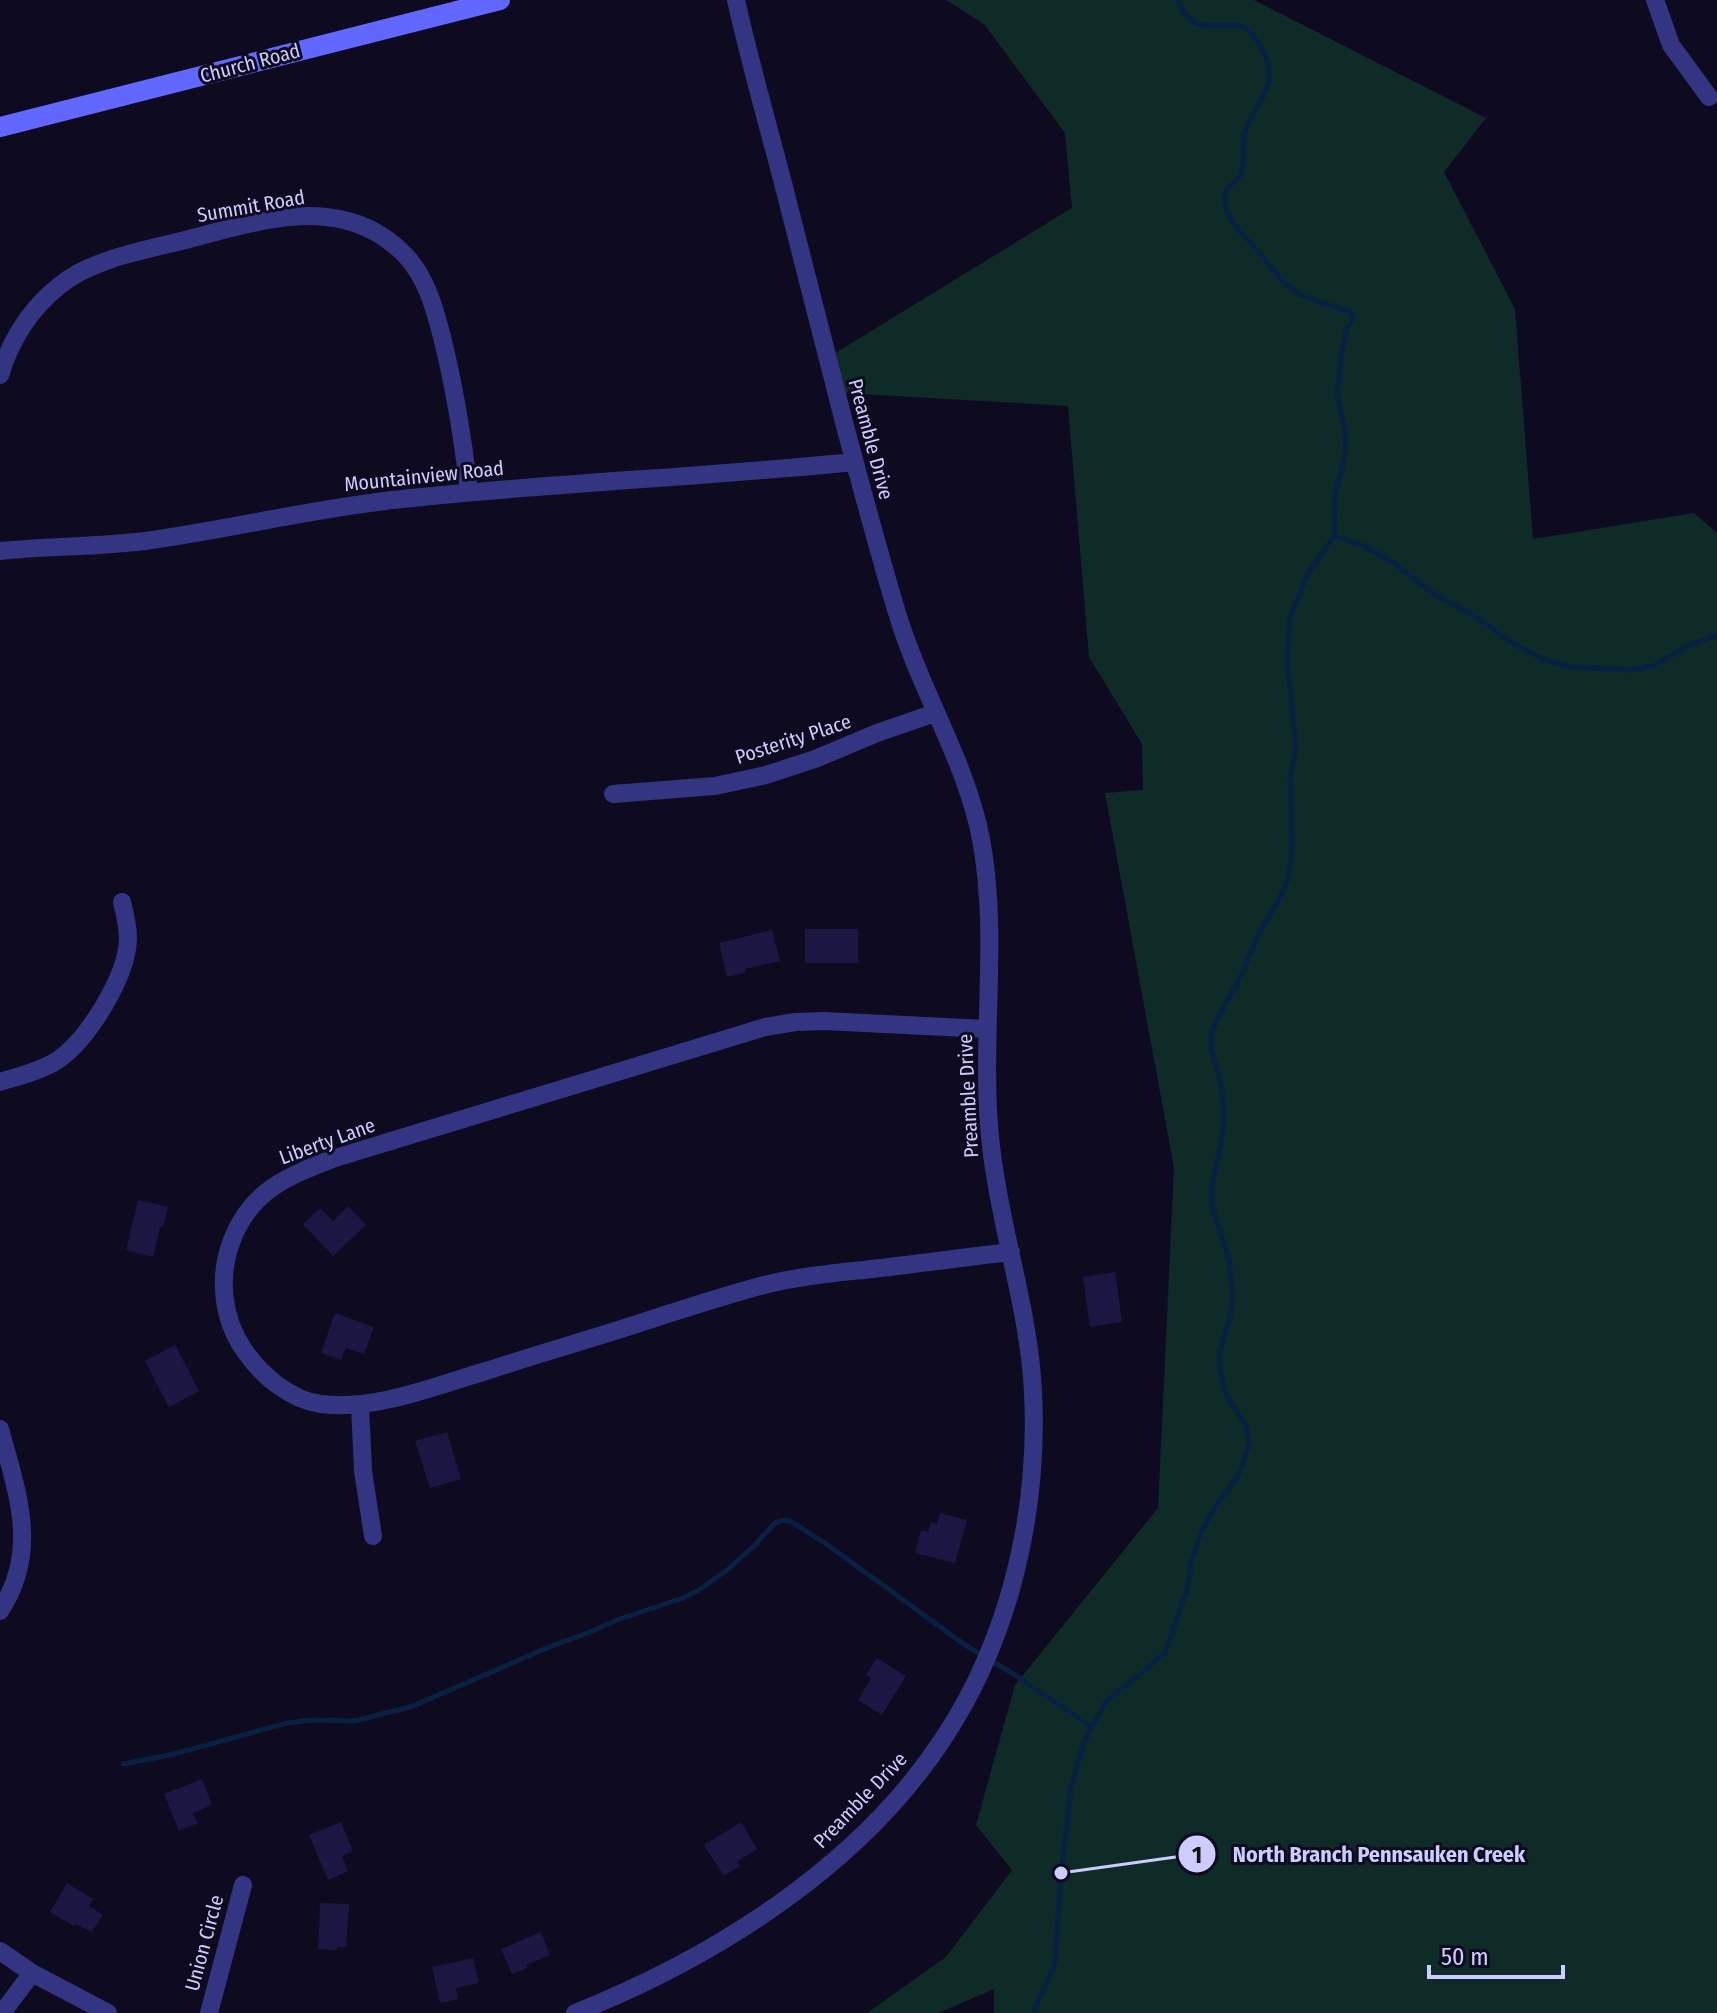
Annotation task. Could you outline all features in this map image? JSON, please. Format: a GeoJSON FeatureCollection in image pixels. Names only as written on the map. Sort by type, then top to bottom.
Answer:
{"type":"FeatureCollection","features":[{"type":"Feature","properties":{"kind":"main road","name":"Church Road"},"geometry":{"type":"LineString","coordinates":[[0,127],[500,0]]}},
{"type":"Feature","properties":{"kind":"street","name":"Preamble Drive"},"geometry":{"type":"LineString","coordinates":[[575,2013],[656,1978],[787,1898],[848,1847],[904,1790],[959,1714],[988,1656],[1010,1595],[1029,1496],[1034,1430],[1031,1364],[990,1142],[986,1079],[989,925],[980,833],[961,772],[904,636],[854,462],[736,0]]}},
{"type":"Feature","properties":{"kind":"street"},"geometry":{"type":"LineString","coordinates":[[1655,0],[1671,45],[1709,97]]}},
{"type":"Feature","properties":{"kind":"street","name":"Summit Road"},"geometry":{"type":"LineString","coordinates":[[0,375],[17,332],[29,315],[61,284],[81,272],[159,246],[259,223],[299,217],[348,221],[369,227],[405,254],[428,289],[453,382],[469,492]]}},
{"type":"Feature","properties":{"kind":"street","name":"Mountainview Road"},"geometry":{"type":"LineString","coordinates":[[0,551],[146,540],[311,511],[469,492],[733,474],[854,462]]}},
{"type":"Feature","properties":{"kind":"street","name":"Posterity Place"},"geometry":{"type":"LineString","coordinates":[[613,794],[715,786],[766,775],[935,713]]}},
{"type":"Feature","properties":{"kind":"street"},"geometry":{"type":"LineString","coordinates":[[0,1082],[56,1062],[73,1048],[92,1023],[119,978],[125,959],[128,939],[122,902]]}},
{"type":"Feature","properties":{"kind":"street","name":"Liberty Lane"},"geometry":{"type":"LineString","coordinates":[[986,1029],[824,1021],[765,1027],[332,1159],[282,1179],[261,1196],[232,1239],[225,1264],[223,1290],[228,1317],[252,1363],[271,1381],[292,1394],[316,1404],[343,1406],[360,1405],[453,1381],[779,1282],[1011,1252]]}},
{"type":"Feature","properties":{"kind":"street"},"geometry":{"type":"LineString","coordinates":[[360,1405],[363,1471],[373,1536]]}},
{"type":"Feature","properties":{"kind":"street"},"geometry":{"type":"LineString","coordinates":[[0,1429],[23,1525],[18,1575],[0,1611]]}},
{"type":"Feature","properties":{"kind":"street","name":"Union Circle"},"geometry":{"type":"LineString","coordinates":[[209,2013],[243,1885]]}},
{"type":"Feature","properties":{"kind":"street"},"geometry":{"type":"LineString","coordinates":[[0,1951],[32,1973],[108,2013]]}},
{"type":"Feature","properties":{"kind":"street"},"geometry":{"type":"LineString","coordinates":[[2,2013],[32,1973]]}},
{"type":"Feature","properties":{"kind":"green space"},"geometry":{"type":"Polygon","coordinates":[[[946,0],[1254,0],[1486,118],[1444,172],[1515,309],[1533,539],[1694,513],[1717,533],[1717,2013],[994,2013],[994,1989],[938,2013],[867,2013],[946,1957],[1012,1870],[976,1825],[1015,1685],[1158,1508],[1174,1168],[1105,793],[1143,790],[1142,744],[1089,657],[1068,406],[842,393],[832,355],[1072,208],[1065,133],[984,24],[946,0]]]}},
{"type":"Feature","properties":{"kind":"building"},"geometry":{"type":"Polygon","coordinates":[[[805,929],[858,929],[858,963],[805,963],[805,929]]]}},
{"type":"Feature","properties":{"kind":"building"},"geometry":{"type":"Polygon","coordinates":[[[772,930],[780,961],[745,969],[745,973],[727,977],[719,943],[772,930]]]}},
{"type":"Feature","properties":{"kind":"building"},"geometry":{"type":"Polygon","coordinates":[[[138,1200],[168,1207],[153,1257],[126,1250],[138,1200]]]}},
{"type":"Feature","properties":{"kind":"building"},"geometry":{"type":"Polygon","coordinates":[[[348,1206],[366,1225],[333,1256],[303,1224],[320,1208],[333,1221],[348,1206]]]}},
{"type":"Feature","properties":{"kind":"building"},"geometry":{"type":"Polygon","coordinates":[[[1115,1272],[1122,1322],[1090,1327],[1083,1277],[1115,1272]]]}},
{"type":"Feature","properties":{"kind":"building"},"geometry":{"type":"Polygon","coordinates":[[[335,1313],[374,1327],[364,1354],[346,1348],[341,1360],[321,1353],[335,1313]]]}},
{"type":"Feature","properties":{"kind":"building"},"geometry":{"type":"Polygon","coordinates":[[[175,1345],[199,1391],[169,1407],[145,1361],[175,1345]]]}},
{"type":"Feature","properties":{"kind":"building"},"geometry":{"type":"Polygon","coordinates":[[[447,1432],[461,1479],[430,1488],[415,1441],[447,1432]]]}},
{"type":"Feature","properties":{"kind":"building"},"geometry":{"type":"Polygon","coordinates":[[[940,1513],[967,1520],[955,1563],[915,1553],[921,1530],[928,1532],[931,1522],[937,1524],[940,1513]]]}},
{"type":"Feature","properties":{"kind":"building"},"geometry":{"type":"Polygon","coordinates":[[[877,1658],[906,1676],[882,1715],[858,1700],[871,1678],[866,1675],[877,1658]]]}},
{"type":"Feature","properties":{"kind":"building"},"geometry":{"type":"Polygon","coordinates":[[[202,1779],[212,1805],[193,1813],[198,1823],[179,1831],[164,1794],[202,1779]]]}},
{"type":"Feature","properties":{"kind":"building"},"geometry":{"type":"Polygon","coordinates":[[[341,1822],[353,1851],[342,1856],[348,1871],[328,1880],[309,1835],[341,1822]]]}},
{"type":"Feature","properties":{"kind":"building"},"geometry":{"type":"Polygon","coordinates":[[[741,1822],[757,1849],[737,1862],[740,1866],[724,1876],[704,1845],[741,1822]]]}},
{"type":"Feature","properties":{"kind":"building"},"geometry":{"type":"Polygon","coordinates":[[[67,1883],[93,1899],[89,1906],[103,1915],[92,1932],[50,1912],[67,1883]]]}},
{"type":"Feature","properties":{"kind":"building"},"geometry":{"type":"Polygon","coordinates":[[[320,1903],[349,1904],[346,1947],[318,1949],[320,1903]]]}},
{"type":"Feature","properties":{"kind":"building"},"geometry":{"type":"Polygon","coordinates":[[[541,1932],[550,1955],[512,1974],[501,1949],[541,1932]]]}},
{"type":"Feature","properties":{"kind":"building"},"geometry":{"type":"Polygon","coordinates":[[[473,1958],[479,1983],[456,1988],[458,1999],[440,2003],[432,1967],[473,1958]]]}},
{"type":"Feature","properties":{"kind":"waterway"},"geometry":{"type":"LineString","coordinates":[[1034,2013],[1055,1962],[1071,1787],[1084,1742],[1106,1702],[1165,1653],[1187,1590],[1192,1559],[1202,1531],[1239,1474],[1249,1446],[1246,1426],[1224,1389],[1220,1368],[1219,1355],[1233,1300],[1229,1259],[1212,1207],[1212,1187],[1223,1132],[1224,1108],[1211,1048],[1211,1034],[1288,879],[1292,846],[1290,778],[1296,748],[1287,659],[1290,617],[1309,572],[1334,536],[1335,495],[1345,456],[1346,438],[1337,391],[1342,351],[1353,317],[1350,312],[1302,296],[1285,283],[1233,223],[1225,206],[1226,192],[1242,170],[1243,143],[1248,123],[1266,91],[1269,74],[1266,58],[1250,31],[1242,26],[1212,26],[1193,21],[1185,14],[1178,0]]}},
{"type":"Feature","properties":{"kind":"waterway"},"geometry":{"type":"LineString","coordinates":[[1334,536],[1364,546],[1393,562],[1435,595],[1470,613],[1517,646],[1544,660],[1573,667],[1632,670],[1652,666],[1690,645],[1717,635]]}},
{"type":"Feature","properties":{"kind":"waterway"},"geometry":{"type":"LineString","coordinates":[[123,1764],[170,1755],[287,1723],[355,1721],[413,1706],[549,1647],[699,1590],[726,1571],[775,1523],[784,1520],[825,1543],[965,1645],[1092,1727]]}},
{"type":"Feature","properties":{"kind":"place","name":"North Branch Pennsauken Creek"},"geometry":{"type":"Point","coordinates":[1061,1873]}}]}
